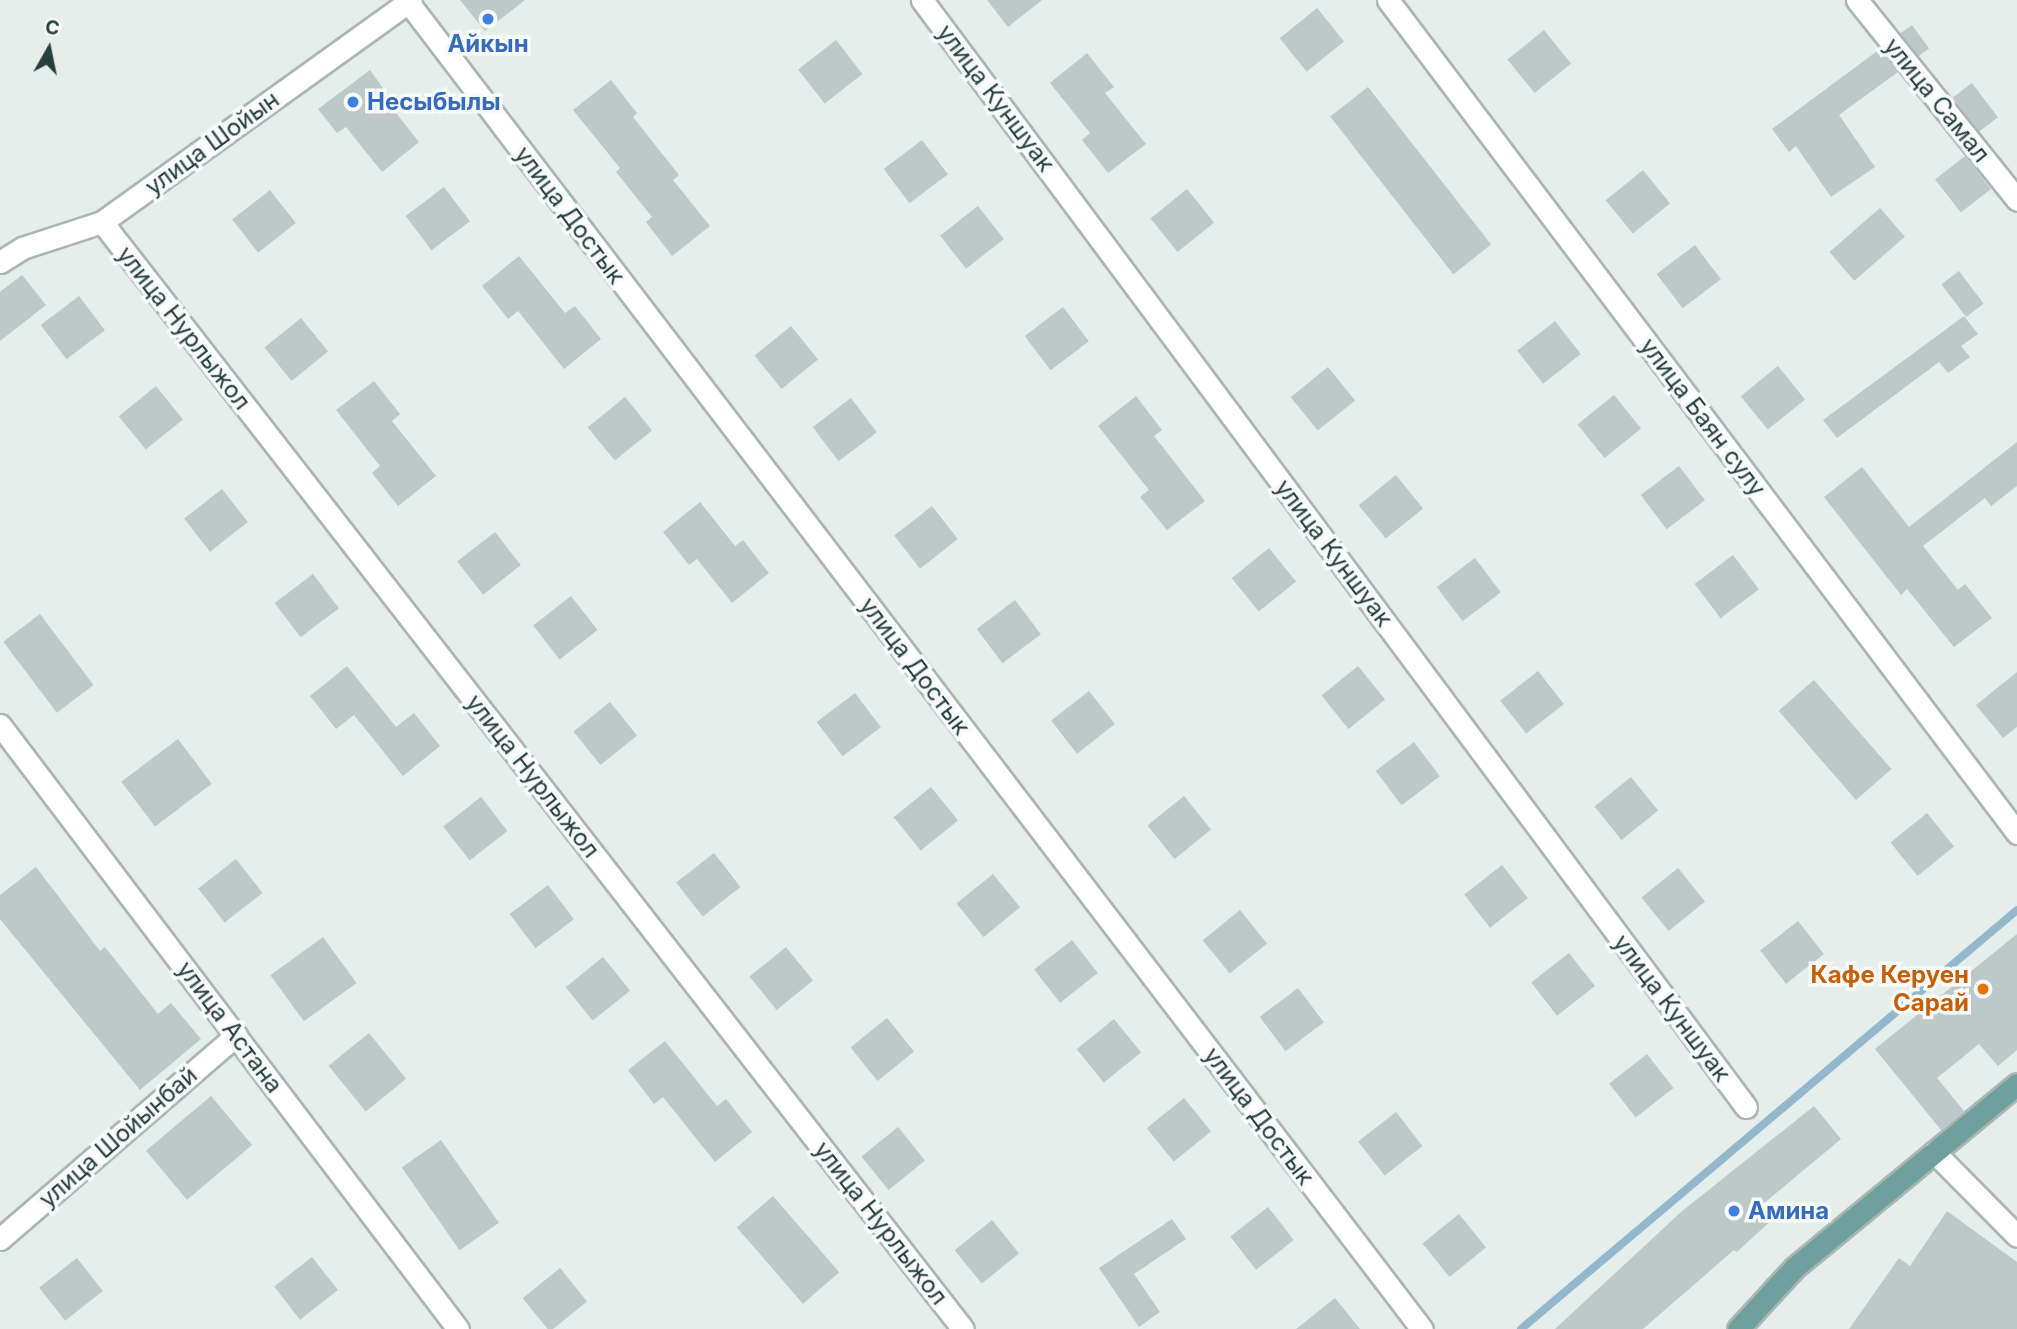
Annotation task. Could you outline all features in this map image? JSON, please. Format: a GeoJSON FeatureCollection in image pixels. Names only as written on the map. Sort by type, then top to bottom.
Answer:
{"type":"FeatureCollection","features":[{"type":"Feature","properties":{"kind":"main road"},"geometry":{"type":"LineString","coordinates":[[1738,1329],[1794,1268],[2017,1084]]}},
{"type":"Feature","properties":{"kind":"street","name":"улица Куншуак"},"geometry":{"type":"LineString","coordinates":[[922,0],[1746,1107]]}},
{"type":"Feature","properties":{"kind":"street","name":"улица Баян сулу"},"geometry":{"type":"LineString","coordinates":[[1388,0],[2017,833]]}},
{"type":"Feature","properties":{"kind":"street","name":"улица Самал"},"geometry":{"type":"LineString","coordinates":[[1857,0],[2017,200]]}},
{"type":"Feature","properties":{"kind":"street","name":"улица Шойын"},"geometry":{"type":"LineString","coordinates":[[0,262],[22,248],[102,222],[409,1]]}},
{"type":"Feature","properties":{"kind":"street","name":"улица Достык"},"geometry":{"type":"LineString","coordinates":[[409,1],[1422,1329]]}},
{"type":"Feature","properties":{"kind":"street","name":"улица Нурлыжол"},"geometry":{"type":"LineString","coordinates":[[102,222],[963,1329]]}},
{"type":"Feature","properties":{"kind":"street","name":"улица Астана"},"geometry":{"type":"LineString","coordinates":[[0,725],[458,1329]]}},
{"type":"Feature","properties":{"kind":"street","name":"улица Шойынбай"},"geometry":{"type":"LineString","coordinates":[[0,1239],[236,1035]]}},
{"type":"Feature","properties":{"kind":"street"},"geometry":{"type":"LineString","coordinates":[[1934,1152],[2017,1236]]}},
{"type":"Feature","properties":{"kind":"building","name":"Айкын"},"geometry":{"type":"Polygon","coordinates":[[[460,0],[525,0],[485,31],[460,0]]]}},
{"type":"Feature","properties":{"kind":"building"},"geometry":{"type":"Polygon","coordinates":[[[987,0],[1042,0],[1008,27],[987,0]]]}},
{"type":"Feature","properties":{"kind":"building"},"geometry":{"type":"Polygon","coordinates":[[[1317,8],[1344,41],[1307,72],[1280,38],[1317,8]]]}},
{"type":"Feature","properties":{"kind":"building"},"geometry":{"type":"Polygon","coordinates":[[[1912,25],[1929,48],[1918,57],[1901,33],[1912,25]]]}},
{"type":"Feature","properties":{"kind":"building"},"geometry":{"type":"Polygon","coordinates":[[[1544,30],[1571,63],[1535,93],[1507,60],[1544,30]]]}},
{"type":"Feature","properties":{"kind":"building"},"geometry":{"type":"Polygon","coordinates":[[[836,40],[862,74],[825,103],[798,70],[836,40]]]}},
{"type":"Feature","properties":{"kind":"building"},"geometry":{"type":"Polygon","coordinates":[[[1880,49],[1898,72],[1839,115],[1875,167],[1831,197],[1796,146],[1789,152],[1772,129],[1880,49]]]}},
{"type":"Feature","properties":{"kind":"building"},"geometry":{"type":"Polygon","coordinates":[[[1087,53],[1114,87],[1105,93],[1146,144],[1108,173],[1082,140],[1090,133],[1050,83],[1087,53]]]}},
{"type":"Feature","properties":{"kind":"building"},"geometry":{"type":"Polygon","coordinates":[[[370,70],[388,95],[384,98],[419,142],[382,172],[346,127],[337,133],[318,109],[370,70]]]}},
{"type":"Feature","properties":{"kind":"building"},"geometry":{"type":"Polygon","coordinates":[[[611,80],[637,113],[633,117],[679,175],[673,180],[710,226],[672,256],[646,222],[652,217],[616,172],[620,168],[573,110],[611,80]]]}},
{"type":"Feature","properties":{"kind":"building"},"geometry":{"type":"Polygon","coordinates":[[[1972,83],[1998,117],[1979,132],[1953,97],[1972,83]]]}},
{"type":"Feature","properties":{"kind":"building"},"geometry":{"type":"Polygon","coordinates":[[[1368,87],[1491,245],[1453,274],[1330,117],[1368,87]]]}},
{"type":"Feature","properties":{"kind":"building"},"geometry":{"type":"Polygon","coordinates":[[[922,140],[948,174],[910,203],[884,169],[922,140]]]}},
{"type":"Feature","properties":{"kind":"building"},"geometry":{"type":"Polygon","coordinates":[[[1965,156],[1991,189],[1961,212],[1935,179],[1965,156]]]}},
{"type":"Feature","properties":{"kind":"building"},"geometry":{"type":"Polygon","coordinates":[[[1643,170],[1670,203],[1633,234],[1606,200],[1643,170]]]}},
{"type":"Feature","properties":{"kind":"building"},"geometry":{"type":"Polygon","coordinates":[[[444,187],[470,221],[432,250],[406,216],[444,187]]]}},
{"type":"Feature","properties":{"kind":"building"},"geometry":{"type":"Polygon","coordinates":[[[1187,189],[1214,222],[1178,252],[1150,219],[1187,189]]]}},
{"type":"Feature","properties":{"kind":"building"},"geometry":{"type":"Polygon","coordinates":[[[270,190],[296,223],[258,253],[232,220],[270,190]]]}},
{"type":"Feature","properties":{"kind":"building"},"geometry":{"type":"Polygon","coordinates":[[[978,206],[1004,239],[966,269],[940,236],[978,206]]]}},
{"type":"Feature","properties":{"kind":"building"},"geometry":{"type":"Polygon","coordinates":[[[1880,208],[1905,237],[1854,281],[1829,252],[1880,208]]]}},
{"type":"Feature","properties":{"kind":"building"},"geometry":{"type":"Polygon","coordinates":[[[1695,245],[1721,279],[1683,308],[1657,274],[1695,245]]]}},
{"type":"Feature","properties":{"kind":"building"},"geometry":{"type":"Polygon","coordinates":[[[519,256],[565,313],[575,306],[601,339],[564,369],[518,311],[508,319],[482,286],[519,256]]]}},
{"type":"Feature","properties":{"kind":"building"},"geometry":{"type":"Polygon","coordinates":[[[1959,271],[1984,304],[1966,317],[1941,284],[1959,271]]]}},
{"type":"Feature","properties":{"kind":"building"},"geometry":{"type":"Polygon","coordinates":[[[22,275],[46,305],[0,341],[0,292],[22,275]]]}},
{"type":"Feature","properties":{"kind":"building"},"geometry":{"type":"Polygon","coordinates":[[[79,296],[105,330],[67,359],[41,325],[79,296]]]}},
{"type":"Feature","properties":{"kind":"building"},"geometry":{"type":"Polygon","coordinates":[[[1063,307],[1089,341],[1051,370],[1025,336],[1063,307]]]}},
{"type":"Feature","properties":{"kind":"building"},"geometry":{"type":"Polygon","coordinates":[[[1964,316],[1978,334],[1961,346],[1970,357],[1948,373],[1939,362],[1837,438],[1823,420],[1964,316]]]}},
{"type":"Feature","properties":{"kind":"building"},"geometry":{"type":"Polygon","coordinates":[[[301,318],[328,351],[292,381],[264,348],[301,318]]]}},
{"type":"Feature","properties":{"kind":"building"},"geometry":{"type":"Polygon","coordinates":[[[1555,321],[1581,354],[1543,384],[1517,351],[1555,321]]]}},
{"type":"Feature","properties":{"kind":"building"},"geometry":{"type":"Polygon","coordinates":[[[791,326],[818,359],[782,389],[754,356],[791,326]]]}},
{"type":"Feature","properties":{"kind":"building"},"geometry":{"type":"Polygon","coordinates":[[[1778,366],[1805,399],[1768,430],[1741,396],[1778,366]]]}},
{"type":"Feature","properties":{"kind":"building"},"geometry":{"type":"Polygon","coordinates":[[[1328,367],[1355,400],[1318,431],[1291,397],[1328,367]]]}},
{"type":"Feature","properties":{"kind":"building"},"geometry":{"type":"Polygon","coordinates":[[[374,381],[400,414],[392,421],[436,476],[398,506],[372,473],[380,466],[336,410],[374,381]]]}},
{"type":"Feature","properties":{"kind":"building"},"geometry":{"type":"Polygon","coordinates":[[[156,386],[183,419],[146,450],[119,416],[156,386]]]}},
{"type":"Feature","properties":{"kind":"building"},"geometry":{"type":"Polygon","coordinates":[[[1614,395],[1641,428],[1605,458],[1577,425],[1614,395]]]}},
{"type":"Feature","properties":{"kind":"building"},"geometry":{"type":"Polygon","coordinates":[[[1136,396],[1162,430],[1154,436],[1205,501],[1167,530],[1140,497],[1149,490],[1098,426],[1136,396]]]}},
{"type":"Feature","properties":{"kind":"building"},"geometry":{"type":"Polygon","coordinates":[[[625,397],[652,430],[615,461],[588,427],[625,397]]]}},
{"type":"Feature","properties":{"kind":"building"},"geometry":{"type":"Polygon","coordinates":[[[851,398],[877,432],[839,461],[813,427],[851,398]]]}},
{"type":"Feature","properties":{"kind":"building"},"geometry":{"type":"Polygon","coordinates":[[[2017,442],[2017,486],[1991,506],[1985,498],[1923,546],[1958,590],[1965,584],[1992,618],[1954,647],[1907,589],[1901,595],[1824,497],[1862,467],[1909,527],[2017,442]]]}},
{"type":"Feature","properties":{"kind":"building"},"geometry":{"type":"Polygon","coordinates":[[[1679,466],[1705,500],[1667,529],[1641,495],[1679,466]]]}},
{"type":"Feature","properties":{"kind":"building"},"geometry":{"type":"Polygon","coordinates":[[[1396,475],[1423,508],[1386,539],[1359,505],[1396,475]]]}},
{"type":"Feature","properties":{"kind":"building"},"geometry":{"type":"Polygon","coordinates":[[[222,489],[248,522],[210,552],[184,519],[222,489]]]}},
{"type":"Feature","properties":{"kind":"building"},"geometry":{"type":"Polygon","coordinates":[[[700,502],[735,546],[743,540],[769,573],[732,603],[697,559],[689,565],[663,532],[700,502]]]}},
{"type":"Feature","properties":{"kind":"building"},"geometry":{"type":"Polygon","coordinates":[[[932,506],[958,539],[920,569],[894,536],[932,506]]]}},
{"type":"Feature","properties":{"kind":"building"},"geometry":{"type":"Polygon","coordinates":[[[495,532],[521,565],[483,595],[457,562],[495,532]]]}},
{"type":"Feature","properties":{"kind":"building"},"geometry":{"type":"Polygon","coordinates":[[[1269,548],[1296,581],[1259,612],[1232,578],[1269,548]]]}},
{"type":"Feature","properties":{"kind":"building"},"geometry":{"type":"Polygon","coordinates":[[[1733,555],[1759,589],[1721,618],[1695,584],[1733,555]]]}},
{"type":"Feature","properties":{"kind":"building"},"geometry":{"type":"Polygon","coordinates":[[[1475,558],[1501,592],[1463,621],[1437,587],[1475,558]]]}},
{"type":"Feature","properties":{"kind":"building"},"geometry":{"type":"Polygon","coordinates":[[[313,574],[339,608],[301,637],[275,603],[313,574]]]}},
{"type":"Feature","properties":{"kind":"building"},"geometry":{"type":"Polygon","coordinates":[[[571,596],[597,630],[560,659],[533,626],[571,596]]]}},
{"type":"Feature","properties":{"kind":"building"},"geometry":{"type":"Polygon","coordinates":[[[1015,600],[1041,634],[1003,663],[977,629],[1015,600]]]}},
{"type":"Feature","properties":{"kind":"building"},"geometry":{"type":"Polygon","coordinates":[[[40,614],[94,685],[57,713],[3,642],[40,614]]]}},
{"type":"Feature","properties":{"kind":"building"},"geometry":{"type":"Polygon","coordinates":[[[347,666],[396,727],[414,713],[440,746],[403,776],[354,715],[336,729],[310,696],[347,666]]]}},
{"type":"Feature","properties":{"kind":"building"},"geometry":{"type":"Polygon","coordinates":[[[1358,666],[1385,699],[1349,729],[1321,696],[1358,666]]]}},
{"type":"Feature","properties":{"kind":"building"},"geometry":{"type":"Polygon","coordinates":[[[1538,671],[1564,704],[1526,734],[1500,701],[1538,671]]]}},
{"type":"Feature","properties":{"kind":"building"},"geometry":{"type":"Polygon","coordinates":[[[2017,672],[2017,727],[2003,738],[1976,705],[2017,672]]]}},
{"type":"Feature","properties":{"kind":"building"},"geometry":{"type":"Polygon","coordinates":[[[1814,680],[1891,769],[1856,800],[1779,711],[1814,680]]]}},
{"type":"Feature","properties":{"kind":"building"},"geometry":{"type":"Polygon","coordinates":[[[1089,691],[1115,724],[1077,754],[1051,721],[1089,691]]]}},
{"type":"Feature","properties":{"kind":"building"},"geometry":{"type":"Polygon","coordinates":[[[855,693],[881,727],[843,756],[817,722],[855,693]]]}},
{"type":"Feature","properties":{"kind":"building"},"geometry":{"type":"Polygon","coordinates":[[[610,702],[637,735],[601,765],[573,732],[610,702]]]}},
{"type":"Feature","properties":{"kind":"building"},"geometry":{"type":"Polygon","coordinates":[[[178,739],[212,784],[155,826],[121,782],[178,739]]]}},
{"type":"Feature","properties":{"kind":"building"},"geometry":{"type":"Polygon","coordinates":[[[1414,742],[1440,776],[1402,805],[1376,771],[1414,742]]]}},
{"type":"Feature","properties":{"kind":"building"},"geometry":{"type":"Polygon","coordinates":[[[1631,777],[1658,810],[1622,840],[1594,807],[1631,777]]]}},
{"type":"Feature","properties":{"kind":"building"},"geometry":{"type":"Polygon","coordinates":[[[931,787],[958,820],[921,851],[894,817],[931,787]]]}},
{"type":"Feature","properties":{"kind":"building"},"geometry":{"type":"Polygon","coordinates":[[[1184,796],[1211,829],[1175,859],[1147,826],[1184,796]]]}},
{"type":"Feature","properties":{"kind":"building"},"geometry":{"type":"Polygon","coordinates":[[[481,797],[507,831],[470,860],[443,827],[481,797]]]}},
{"type":"Feature","properties":{"kind":"building"},"geometry":{"type":"Polygon","coordinates":[[[1927,813],[1954,846],[1918,876],[1890,843],[1927,813]]]}},
{"type":"Feature","properties":{"kind":"building"},"geometry":{"type":"Polygon","coordinates":[[[714,853],[740,887],[703,916],[676,883],[714,853]]]}},
{"type":"Feature","properties":{"kind":"building"},"geometry":{"type":"Polygon","coordinates":[[[236,859],[262,893],[225,922],[198,889],[236,859]]]}},
{"type":"Feature","properties":{"kind":"building"},"geometry":{"type":"Polygon","coordinates":[[[1502,865],[1528,898],[1490,928],[1464,895],[1502,865]]]}},
{"type":"Feature","properties":{"kind":"building"},"geometry":{"type":"Polygon","coordinates":[[[36,867],[100,951],[105,947],[158,1014],[171,1003],[201,1039],[140,1090],[0,919],[0,895],[36,867]]]}},
{"type":"Feature","properties":{"kind":"building"},"geometry":{"type":"Polygon","coordinates":[[[1678,868],[1705,901],[1669,931],[1641,898],[1678,868]]]}},
{"type":"Feature","properties":{"kind":"building"},"geometry":{"type":"Polygon","coordinates":[[[993,874],[1020,907],[984,937],[956,904],[993,874]]]}},
{"type":"Feature","properties":{"kind":"building"},"geometry":{"type":"Polygon","coordinates":[[[548,885],[574,919],[536,948],[510,914],[548,885]]]}},
{"type":"Feature","properties":{"kind":"building"},"geometry":{"type":"Polygon","coordinates":[[[1240,910],[1267,943],[1230,974],[1203,940],[1240,910]]]}},
{"type":"Feature","properties":{"kind":"building"},"geometry":{"type":"Polygon","coordinates":[[[1798,921],[1824,954],[1786,984],[1760,951],[1798,921]]]}},
{"type":"Feature","properties":{"kind":"building","name":"Кафе Керуен Сарай"},"geometry":{"type":"Polygon","coordinates":[[[2017,934],[2017,1050],[1998,1066],[1979,1044],[1937,1078],[1964,1111],[1941,1130],[1875,1049],[2017,934]]]}},
{"type":"Feature","properties":{"kind":"building"},"geometry":{"type":"Polygon","coordinates":[[[323,937],[357,983],[304,1021],[270,975],[323,937]]]}},
{"type":"Feature","properties":{"kind":"building"},"geometry":{"type":"Polygon","coordinates":[[[1072,940],[1098,973],[1060,1003],[1034,970],[1072,940]]]}},
{"type":"Feature","properties":{"kind":"building"},"geometry":{"type":"Polygon","coordinates":[[[786,947],[813,980],[777,1010],[749,977],[786,947]]]}},
{"type":"Feature","properties":{"kind":"building"},"geometry":{"type":"Polygon","coordinates":[[[1569,953],[1595,986],[1557,1016],[1531,983],[1569,953]]]}},
{"type":"Feature","properties":{"kind":"building"},"geometry":{"type":"Polygon","coordinates":[[[603,957],[630,990],[593,1021],[566,987],[603,957]]]}},
{"type":"Feature","properties":{"kind":"building"},"geometry":{"type":"Polygon","coordinates":[[[1298,988],[1324,1022],[1286,1051],[1260,1017],[1298,988]]]}},
{"type":"Feature","properties":{"kind":"building"},"geometry":{"type":"Polygon","coordinates":[[[887,1018],[914,1051],[878,1081],[850,1048],[887,1018]]]}},
{"type":"Feature","properties":{"kind":"building"},"geometry":{"type":"Polygon","coordinates":[[[1114,1019],[1141,1052],[1104,1083],[1077,1049],[1114,1019]]]}},
{"type":"Feature","properties":{"kind":"building"},"geometry":{"type":"Polygon","coordinates":[[[369,1033],[406,1079],[366,1112],[329,1066],[369,1033]]]}},
{"type":"Feature","properties":{"kind":"building"},"geometry":{"type":"Polygon","coordinates":[[[665,1041],[717,1106],[726,1099],[752,1132],[715,1162],[663,1097],[654,1104],[628,1070],[665,1041]]]}},
{"type":"Feature","properties":{"kind":"building"},"geometry":{"type":"Polygon","coordinates":[[[1647,1054],[1673,1088],[1636,1117],[1609,1084],[1647,1054]]]}},
{"type":"Feature","properties":{"kind":"building"},"geometry":{"type":"Polygon","coordinates":[[[211,1096],[252,1145],[187,1200],[146,1151],[211,1096]]]}},
{"type":"Feature","properties":{"kind":"building"},"geometry":{"type":"Polygon","coordinates":[[[1184,1098],[1211,1131],[1174,1162],[1147,1128],[1184,1098]]]}},
{"type":"Feature","properties":{"kind":"building"},"geometry":{"type":"Polygon","coordinates":[[[1814,1106],[1841,1139],[1763,1204],[1775,1217],[1737,1252],[1734,1250],[1643,1329],[1555,1329],[1681,1212],[1814,1106]]]}},
{"type":"Feature","properties":{"kind":"building"},"geometry":{"type":"Polygon","coordinates":[[[1396,1112],[1422,1146],[1385,1175],[1358,1142],[1396,1112]]]}},
{"type":"Feature","properties":{"kind":"building"},"geometry":{"type":"Polygon","coordinates":[[[898,1127],[925,1160],[889,1190],[861,1157],[898,1127]]]}},
{"type":"Feature","properties":{"kind":"building"},"geometry":{"type":"Polygon","coordinates":[[[441,1140],[499,1223],[460,1250],[402,1168],[441,1140]]]}},
{"type":"Feature","properties":{"kind":"building"},"geometry":{"type":"Polygon","coordinates":[[[773,1196],[839,1272],[803,1304],[737,1227],[773,1196]]]}},
{"type":"Feature","properties":{"kind":"building"},"geometry":{"type":"Polygon","coordinates":[[[1268,1207],[1294,1240],[1256,1270],[1230,1237],[1268,1207]]]}},
{"type":"Feature","properties":{"kind":"building"},"geometry":{"type":"Polygon","coordinates":[[[1947,1211],[2017,1262],[2017,1329],[1849,1329],[1899,1258],[1910,1266],[1947,1211]]]}},
{"type":"Feature","properties":{"kind":"building"},"geometry":{"type":"Polygon","coordinates":[[[1459,1214],[1486,1247],[1450,1277],[1422,1244],[1459,1214]]]}},
{"type":"Feature","properties":{"kind":"building"},"geometry":{"type":"Polygon","coordinates":[[[1172,1219],[1186,1239],[1134,1274],[1160,1312],[1139,1327],[1099,1268],[1172,1219]]]}},
{"type":"Feature","properties":{"kind":"building"},"geometry":{"type":"Polygon","coordinates":[[[992,1220],[1019,1253],[982,1284],[955,1250],[992,1220]]]}},
{"type":"Feature","properties":{"kind":"building"},"geometry":{"type":"Polygon","coordinates":[[[312,1257],[338,1290],[300,1320],[274,1287],[312,1257]]]}},
{"type":"Feature","properties":{"kind":"building"},"geometry":{"type":"Polygon","coordinates":[[[77,1258],[103,1291],[65,1321],[39,1288],[77,1258]]]}},
{"type":"Feature","properties":{"kind":"building"},"geometry":{"type":"Polygon","coordinates":[[[560,1268],[587,1301],[553,1329],[548,1329],[523,1298],[560,1268]]]}},
{"type":"Feature","properties":{"kind":"building"},"geometry":{"type":"Polygon","coordinates":[[[1335,1298],[1360,1329],[1296,1329],[1335,1298]]]}},
{"type":"Feature","properties":{"kind":"waterway"},"geometry":{"type":"LineString","coordinates":[[1521,1329],[2017,910]]}},
{"type":"Feature","properties":{"kind":"place","name":"Айкын"},"geometry":{"type":"Point","coordinates":[488,19]}},
{"type":"Feature","properties":{"kind":"place","name":"Несыбылы"},"geometry":{"type":"Point","coordinates":[353,102]}},
{"type":"Feature","properties":{"kind":"place","name":"Кафе Керуен Сарай"},"geometry":{"type":"Point","coordinates":[1983,989]}},
{"type":"Feature","properties":{"kind":"place","name":"Амина"},"geometry":{"type":"Point","coordinates":[1734,1211]}}]}
